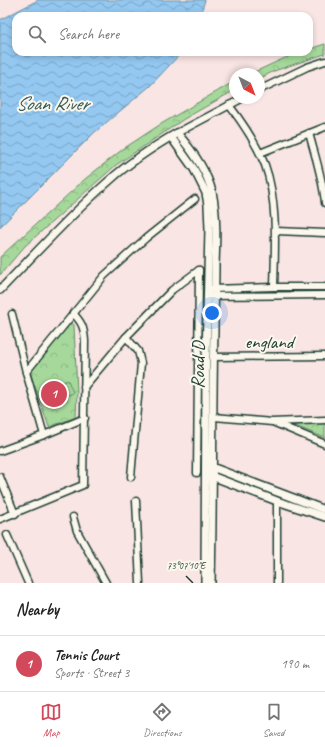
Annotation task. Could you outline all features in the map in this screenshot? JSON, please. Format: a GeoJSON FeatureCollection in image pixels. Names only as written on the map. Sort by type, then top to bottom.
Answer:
{"type":"FeatureCollection","features":[{"type":"Feature","properties":{"kind":"street"},"geometry":{"type":"LineString","coordinates":[[265,87],[307,67],[325,61]]}},
{"type":"Feature","properties":{"kind":"street"},"geometry":{"type":"LineString","coordinates":[[0,290],[52,236],[110,180],[141,156],[174,135],[229,105],[260,153],[266,167],[276,231],[274,287]]}},
{"type":"Feature","properties":{"kind":"street"},"geometry":{"type":"LineString","coordinates":[[260,153],[325,127]]}},
{"type":"Feature","properties":{"kind":"street"},"geometry":{"type":"LineString","coordinates":[[309,133],[324,190],[325,203]]}},
{"type":"Feature","properties":{"kind":"street","name":"Road D"},"geometry":{"type":"LineString","coordinates":[[174,135],[206,193],[208,205],[214,417],[211,583]]}},
{"type":"Feature","properties":{"kind":"street"},"geometry":{"type":"LineString","coordinates":[[26,372],[104,276],[146,238],[195,199]]}},
{"type":"Feature","properties":{"kind":"street"},"geometry":{"type":"LineString","coordinates":[[276,231],[325,232]]}},
{"type":"Feature","properties":{"kind":"street"},"geometry":{"type":"LineString","coordinates":[[84,387],[126,337],[172,290],[199,270],[197,473]]}},
{"type":"Feature","properties":{"kind":"street"},"geometry":{"type":"LineString","coordinates":[[211,293],[274,287],[325,286]]}},
{"type":"Feature","properties":{"kind":"street"},"geometry":{"type":"LineString","coordinates":[[211,293],[325,295]]}},
{"type":"Feature","properties":{"kind":"street","name":"Road D"},"geometry":{"type":"LineString","coordinates":[[205,583],[205,464],[211,293]]}},
{"type":"Feature","properties":{"kind":"street"},"geometry":{"type":"LineString","coordinates":[[0,519],[83,485],[85,330],[73,313]]}},
{"type":"Feature","properties":{"kind":"street"},"geometry":{"type":"LineString","coordinates":[[12,314],[26,372],[44,435]]}},
{"type":"Feature","properties":{"kind":"street"},"geometry":{"type":"LineString","coordinates":[[126,337],[138,351],[141,363],[131,477]]}},
{"type":"Feature","properties":{"kind":"street","name":"england"},"geometry":{"type":"LineString","coordinates":[[213,357],[325,356]]}},
{"type":"Feature","properties":{"kind":"street"},"geometry":{"type":"LineString","coordinates":[[214,417],[272,422],[325,420]]}},
{"type":"Feature","properties":{"kind":"street"},"geometry":{"type":"LineString","coordinates":[[0,451],[85,418]]}},
{"type":"Feature","properties":{"kind":"street"},"geometry":{"type":"LineString","coordinates":[[272,422],[325,444]]}},
{"type":"Feature","properties":{"kind":"street"},"geometry":{"type":"LineString","coordinates":[[205,464],[325,510]]}},
{"type":"Feature","properties":{"kind":"street"},"geometry":{"type":"LineString","coordinates":[[205,474],[325,517]]}},
{"type":"Feature","properties":{"kind":"street"},"geometry":{"type":"LineString","coordinates":[[0,477],[15,514]]}},
{"type":"Feature","properties":{"kind":"street"},"geometry":{"type":"LineString","coordinates":[[136,501],[140,583]]}},
{"type":"Feature","properties":{"kind":"street"},"geometry":{"type":"LineString","coordinates":[[277,501],[277,583]]}},
{"type":"Feature","properties":{"kind":"street"},"geometry":{"type":"LineString","coordinates":[[73,517],[77,531],[106,583]]}},
{"type":"Feature","properties":{"kind":"street"},"geometry":{"type":"LineString","coordinates":[[7,535],[28,583]]}},
{"type":"Feature","properties":{"kind":"green space"},"geometry":{"type":"Polygon","coordinates":[[[325,44],[325,54],[274,71],[265,76],[265,68],[263,68],[289,56],[313,56],[313,48],[325,44]]]}},
{"type":"Feature","properties":{"kind":"green space"},"geometry":{"type":"Polygon","coordinates":[[[229,84],[229,93],[184,119],[116,165],[25,246],[0,275],[0,257],[85,179],[123,149],[161,124],[229,84]]]}},
{"type":"Feature","properties":{"kind":"green space"},"geometry":{"type":"Polygon","coordinates":[[[70,320],[74,325],[77,392],[76,417],[49,427],[30,372],[70,320]]]}},
{"type":"Feature","properties":{"kind":"green space"},"geometry":{"type":"Polygon","coordinates":[[[68,380],[73,393],[48,404],[42,392],[68,380]]]}},
{"type":"Feature","properties":{"kind":"green space"},"geometry":{"type":"Polygon","coordinates":[[[286,422],[325,423],[325,438],[286,422]]]}},
{"type":"Feature","properties":{"kind":"water","name":"Soan River"},"geometry":{"type":"Polygon","coordinates":[[[38,0],[205,0],[201,12],[15,12],[38,0]]]}},
{"type":"Feature","properties":{"kind":"water","name":"Soan River"},"geometry":{"type":"Polygon","coordinates":[[[12,14],[12,56],[178,56],[150,86],[95,132],[0,227],[0,20],[12,14]]]}},
{"type":"Feature","properties":{"kind":"place","name":"Tennis Court"},"geometry":{"type":"Point","coordinates":[54,394]}}]}
